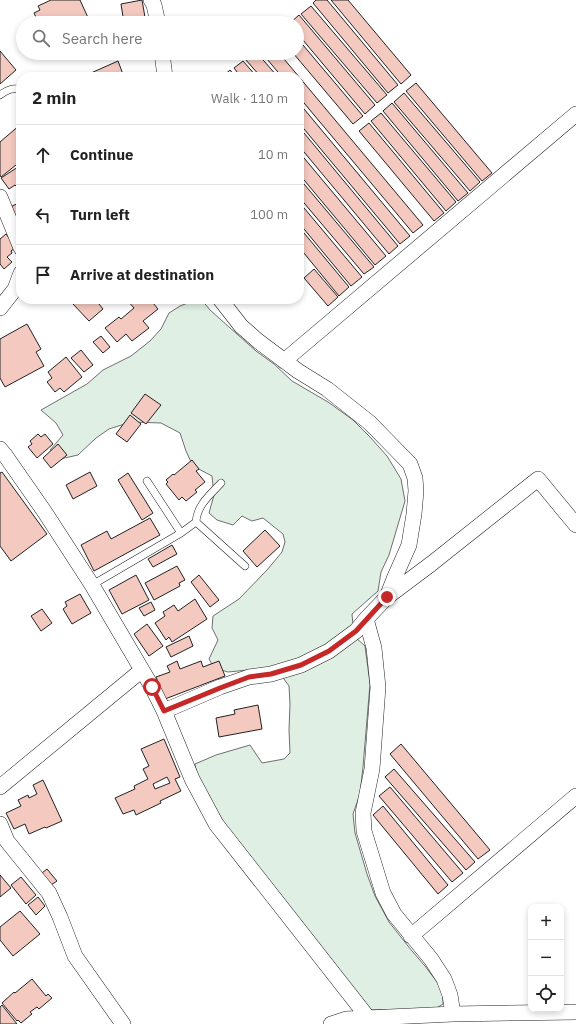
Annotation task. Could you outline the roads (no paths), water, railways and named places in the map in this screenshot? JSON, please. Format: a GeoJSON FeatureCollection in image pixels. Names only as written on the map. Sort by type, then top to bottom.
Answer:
{"type":"FeatureCollection","features":[{"type":"Feature","properties":{"kind":"street"},"geometry":{"type":"LineString","coordinates":[[151,0],[154,5],[156,16]]}},
{"type":"Feature","properties":{"kind":"street"},"geometry":{"type":"LineString","coordinates":[[163,60],[164,72]]}},
{"type":"Feature","properties":{"kind":"street"},"geometry":{"type":"LineString","coordinates":[[284,361],[576,114]]}},
{"type":"Feature","properties":{"kind":"street"},"geometry":{"type":"LineString","coordinates":[[0,197],[16,236]]}},
{"type":"Feature","properties":{"kind":"street"},"geometry":{"type":"LineString","coordinates":[[0,308],[16,289]]}},
{"type":"Feature","properties":{"kind":"street"},"geometry":{"type":"LineString","coordinates":[[224,304],[241,326],[258,341],[284,361],[327,389],[370,423],[410,464],[416,491],[409,545],[387,597]]}},
{"type":"Feature","properties":{"kind":"street"},"geometry":{"type":"LineString","coordinates":[[0,449],[44,511],[92,585],[142,670],[164,711],[192,779],[216,824],[371,1021]]}},
{"type":"Feature","properties":{"kind":"street"},"geometry":{"type":"LineString","coordinates":[[164,711],[249,677],[271,674],[301,665],[329,651],[356,631],[387,597],[538,479],[576,525]]}},
{"type":"Feature","properties":{"kind":"street"},"geometry":{"type":"LineString","coordinates":[[366,619],[374,648],[378,687],[372,769],[363,813],[364,831],[383,893],[394,914],[431,959],[444,979],[450,995],[453,1014]]}},
{"type":"Feature","properties":{"kind":"street"},"geometry":{"type":"LineString","coordinates":[[0,787],[142,670]]}},
{"type":"Feature","properties":{"kind":"street"},"geometry":{"type":"LineString","coordinates":[[411,936],[576,796]]}},
{"type":"Feature","properties":{"kind":"street"},"geometry":{"type":"LineString","coordinates":[[0,824],[4,844],[49,893],[60,916],[75,956],[123,1024]]}},
{"type":"Feature","properties":{"kind":"street"},"geometry":{"type":"LineString","coordinates":[[331,1024],[346,1020],[371,1021],[453,1014],[576,1012]]}},
{"type":"Feature","properties":{"kind":"lane"},"geometry":{"type":"LineString","coordinates":[[0,95],[16,88]]}},
{"type":"Feature","properties":{"kind":"lane"},"geometry":{"type":"LineString","coordinates":[[147,481],[181,533]]}},
{"type":"Feature","properties":{"kind":"lane"},"geometry":{"type":"LineString","coordinates":[[92,585],[181,533],[196,522],[197,513],[207,498],[221,483]]}},
{"type":"Feature","properties":{"kind":"lane"},"geometry":{"type":"LineString","coordinates":[[196,522],[245,566]]}}]}
